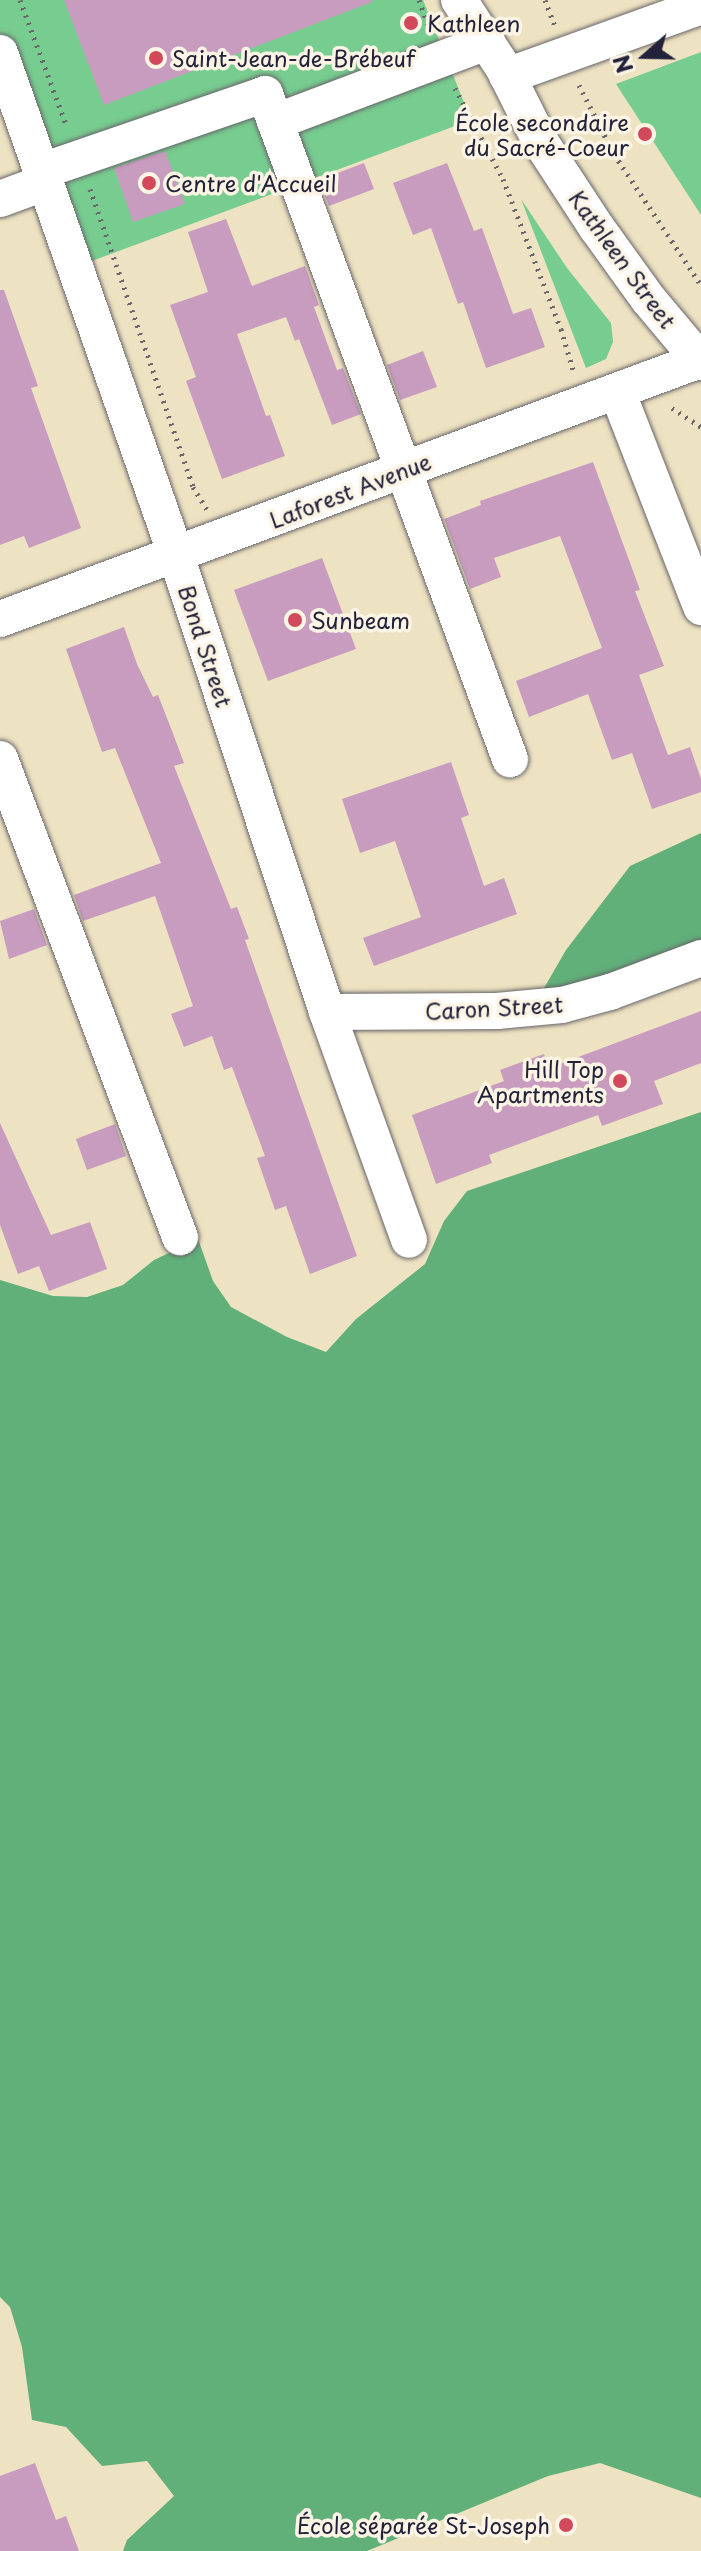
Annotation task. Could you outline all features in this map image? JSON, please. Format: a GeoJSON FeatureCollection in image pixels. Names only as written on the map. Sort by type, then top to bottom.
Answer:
{"type":"FeatureCollection","features":[{"type":"Feature","properties":{"kind":"street","name":"Kathleen Street"},"geometry":{"type":"LineString","coordinates":[[459,0],[499,63],[540,141],[597,228],[649,300],[700,361]]}},
{"type":"Feature","properties":{"kind":"street","name":"Kathleen Street"},"geometry":{"type":"LineString","coordinates":[[491,0],[499,63]]}},
{"type":"Feature","properties":{"kind":"street"},"geometry":{"type":"LineString","coordinates":[[275,122],[442,60],[499,63],[566,55],[701,6]]}},
{"type":"Feature","properties":{"kind":"street","name":"Bond Street"},"geometry":{"type":"LineString","coordinates":[[0,53],[176,555],[327,1012],[409,1240]]}},
{"type":"Feature","properties":{"kind":"street"},"geometry":{"type":"LineString","coordinates":[[0,199],[79,158],[265,94],[401,471],[510,759]]}},
{"type":"Feature","properties":{"kind":"street","name":"Laforest Avenue"},"geometry":{"type":"LineString","coordinates":[[0,619],[700,361]]}},
{"type":"Feature","properties":{"kind":"street"},"geometry":{"type":"LineString","coordinates":[[600,397],[701,607]]}},
{"type":"Feature","properties":{"kind":"street"},"geometry":{"type":"LineString","coordinates":[[0,759],[180,1237]]}},
{"type":"Feature","properties":{"kind":"street","name":"Caron Street"},"geometry":{"type":"LineString","coordinates":[[327,1012],[497,1011],[562,1005],[610,992],[701,958]]}},
{"type":"Feature","properties":{"kind":"path"},"geometry":{"type":"LineString","coordinates":[[20,0],[79,158],[193,487],[206,505],[218,539]]}},
{"type":"Feature","properties":{"kind":"path"},"geometry":{"type":"LineString","coordinates":[[419,0],[442,60],[503,179],[561,329],[600,397]]}},
{"type":"Feature","properties":{"kind":"path"},"geometry":{"type":"LineString","coordinates":[[545,0],[566,55],[614,154],[701,285]]}},
{"type":"Feature","properties":{"kind":"green space"},"geometry":{"type":"Polygon","coordinates":[[[0,0],[423,0],[471,120],[73,268],[0,62],[0,0]]]}},
{"type":"Feature","properties":{"kind":"green space"},"geometry":{"type":"Polygon","coordinates":[[[701,52],[701,215],[616,84],[701,52]]]}},
{"type":"Feature","properties":{"kind":"green space"},"geometry":{"type":"Polygon","coordinates":[[[521,199],[567,268],[611,323],[613,342],[606,359],[586,368],[521,199]]]}},
{"type":"Feature","properties":{"kind":"green space"},"geometry":{"type":"Polygon","coordinates":[[[701,833],[701,952],[536,1002],[566,950],[630,866],[701,833]]]}},
{"type":"Feature","properties":{"kind":"green space"},"geometry":{"type":"Polygon","coordinates":[[[701,1112],[701,2498],[600,2463],[548,2476],[367,2551],[123,2551],[127,2540],[174,2496],[147,2461],[102,2466],[66,2427],[32,2420],[22,2347],[10,2307],[0,2297],[0,1280],[53,1296],[87,1297],[123,1285],[154,1260],[198,1239],[213,1281],[231,1307],[287,1337],[326,1352],[356,1319],[425,1264],[444,1221],[467,1191],[701,1112]]]}},
{"type":"Feature","properties":{"kind":"building","name":"Saint-Jean-de-Brébeuf"},"geometry":{"type":"Polygon","coordinates":[[[64,0],[372,0],[372,2],[104,105],[64,0]]]}},
{"type":"Feature","properties":{"kind":"building","name":"Centre d'Accueil"},"geometry":{"type":"Polygon","coordinates":[[[165,151],[185,204],[133,222],[114,168],[165,151]]]}},
{"type":"Feature","properties":{"kind":"building"},"geometry":{"type":"Polygon","coordinates":[[[364,163],[374,189],[329,206],[319,180],[364,163]]]}},
{"type":"Feature","properties":{"kind":"building"},"geometry":{"type":"Polygon","coordinates":[[[447,163],[474,231],[482,228],[513,314],[531,308],[545,347],[486,368],[463,302],[458,304],[431,228],[413,235],[393,183],[447,163]]]}},
{"type":"Feature","properties":{"kind":"building"},"geometry":{"type":"Polygon","coordinates":[[[226,219],[252,286],[305,266],[319,305],[314,307],[337,370],[343,368],[361,414],[332,425],[299,339],[295,341],[286,317],[237,334],[266,416],[270,415],[285,456],[222,479],[186,381],[196,377],[170,305],[208,292],[188,232],[226,219]]]}},
{"type":"Feature","properties":{"kind":"building"},"geometry":{"type":"Polygon","coordinates":[[[0,290],[4,290],[38,386],[31,388],[81,528],[29,548],[24,536],[0,545],[0,290]]]}},
{"type":"Feature","properties":{"kind":"building"},"geometry":{"type":"Polygon","coordinates":[[[423,351],[437,387],[400,400],[387,365],[423,351]]]}},
{"type":"Feature","properties":{"kind":"building"},"geometry":{"type":"Polygon","coordinates":[[[593,462],[640,590],[635,591],[664,666],[639,675],[668,755],[690,747],[701,779],[701,792],[652,809],[632,753],[612,760],[588,694],[529,717],[516,681],[602,648],[560,536],[494,558],[501,577],[470,589],[444,519],[481,505],[480,501],[593,462]]]}},
{"type":"Feature","properties":{"kind":"building","name":"Sunbeam"},"geometry":{"type":"Polygon","coordinates":[[[322,558],[356,649],[268,681],[234,590],[322,558]]]}},
{"type":"Feature","properties":{"kind":"building"},"geometry":{"type":"Polygon","coordinates":[[[124,627],[153,697],[158,695],[184,763],[174,766],[231,909],[237,907],[249,939],[245,940],[357,1256],[310,1274],[286,1206],[275,1210],[257,1158],[265,1156],[232,1067],[224,1070],[212,1036],[184,1047],[171,1014],[193,1006],[155,896],[83,921],[74,895],[161,863],[115,748],[102,752],[66,649],[124,627]]]}},
{"type":"Feature","properties":{"kind":"building"},"geometry":{"type":"Polygon","coordinates":[[[451,762],[469,815],[461,818],[484,886],[504,878],[517,914],[374,966],[363,938],[421,917],[395,841],[360,853],[342,799],[451,762]]]}},
{"type":"Feature","properties":{"kind":"building"},"geometry":{"type":"Polygon","coordinates":[[[34,909],[47,945],[9,959],[0,921],[34,909]]]}},
{"type":"Feature","properties":{"kind":"building"},"geometry":{"type":"Polygon","coordinates":[[[701,1011],[701,1063],[654,1081],[663,1104],[602,1126],[598,1115],[489,1155],[492,1163],[436,1184],[412,1115],[504,1081],[500,1070],[544,1054],[549,1068],[701,1011]]]}},
{"type":"Feature","properties":{"kind":"building"},"geometry":{"type":"Polygon","coordinates":[[[0,1123],[51,1235],[90,1222],[107,1269],[49,1291],[39,1266],[18,1274],[0,1225],[0,1123]]]}},
{"type":"Feature","properties":{"kind":"building"},"geometry":{"type":"Polygon","coordinates":[[[115,1124],[126,1156],[87,1170],[76,1139],[115,1124]]]}},
{"type":"Feature","properties":{"kind":"building"},"geometry":{"type":"Polygon","coordinates":[[[35,2463],[56,2520],[66,2516],[79,2551],[0,2551],[0,2476],[35,2463]]]}},
{"type":"Feature","properties":{"kind":"place","name":"Kathleen"},"geometry":{"type":"Point","coordinates":[411,23]}},
{"type":"Feature","properties":{"kind":"place","name":"Saint-Jean-de-Brébeuf"},"geometry":{"type":"Point","coordinates":[156,58]}},
{"type":"Feature","properties":{"kind":"place","name":"École secondaire du Sacré-Coeur"},"geometry":{"type":"Point","coordinates":[645,134]}},
{"type":"Feature","properties":{"kind":"place","name":"Centre d'Accueil"},"geometry":{"type":"Point","coordinates":[149,183]}},
{"type":"Feature","properties":{"kind":"place","name":"Sunbeam"},"geometry":{"type":"Point","coordinates":[295,620]}},
{"type":"Feature","properties":{"kind":"place","name":"Hill Top Apartments"},"geometry":{"type":"Point","coordinates":[620,1081]}},
{"type":"Feature","properties":{"kind":"place","name":"École séparée St-Joseph"},"geometry":{"type":"Point","coordinates":[566,2525]}}]}
